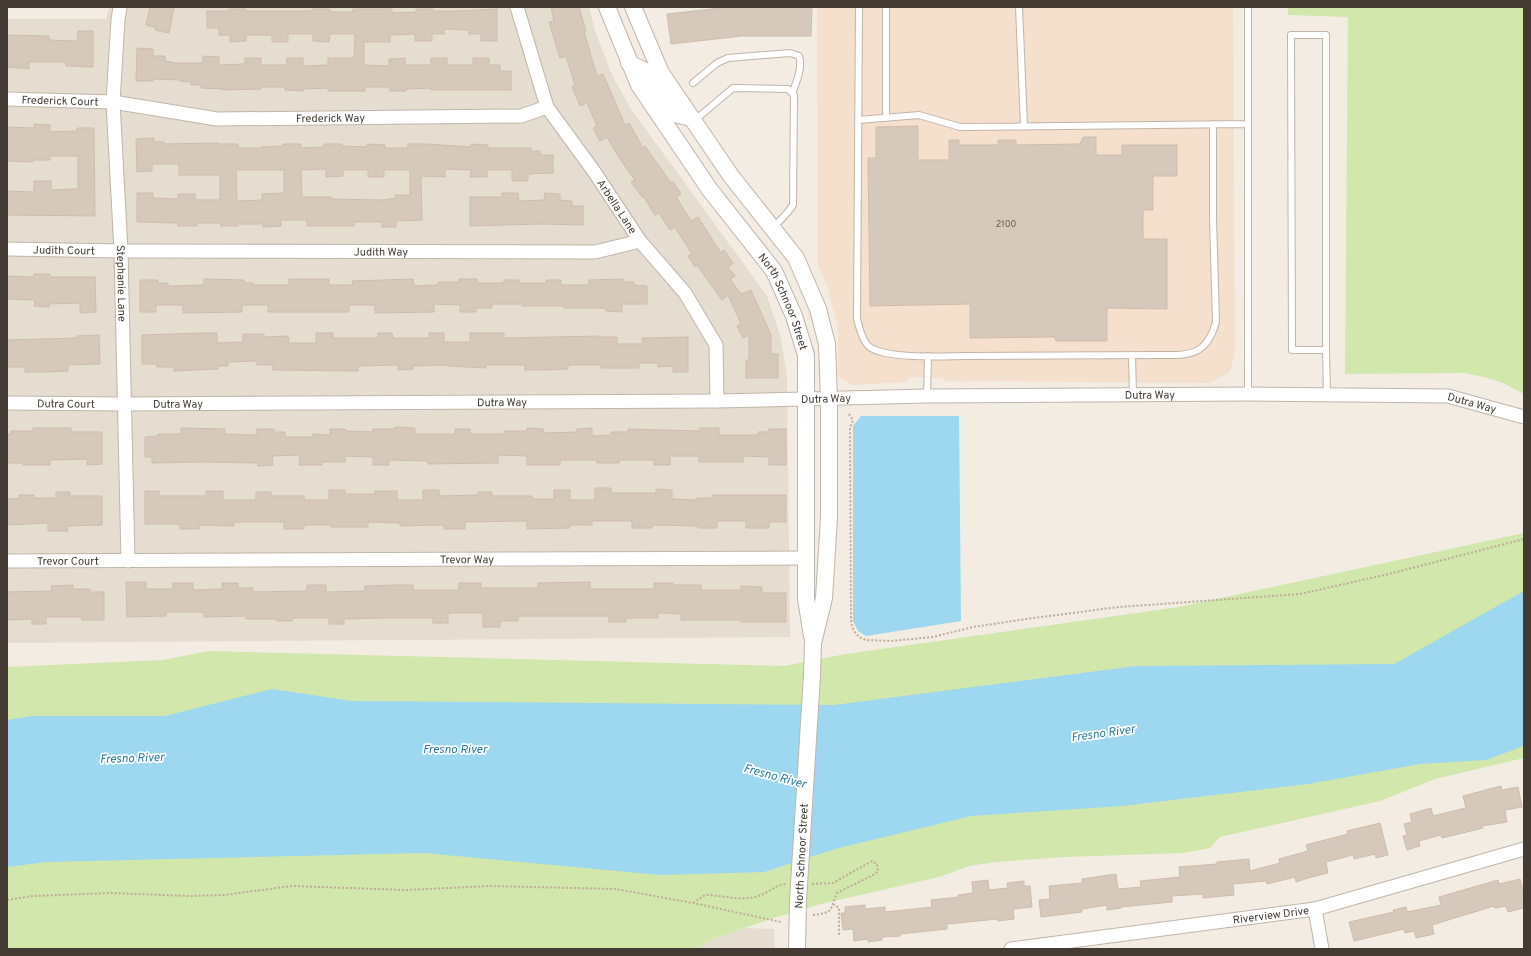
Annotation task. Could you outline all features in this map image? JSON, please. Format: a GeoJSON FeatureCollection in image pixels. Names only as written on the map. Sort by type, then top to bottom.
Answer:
{"type":"FeatureCollection","features":[{"type":"Feature","properties":{"kind":"street","name":"Stephanie Lane"},"geometry":{"type":"LineString","coordinates":[[120,7],[113,102],[121,251],[128,560]]}},
{"type":"Feature","properties":{"kind":"street","name":"Arbella Lane"},"geometry":{"type":"LineString","coordinates":[[516,7],[547,107],[593,170],[640,241],[685,293],[716,345],[717,401]]}},
{"type":"Feature","properties":{"kind":"street","name":"North Schnoor Street"},"geometry":{"type":"LineString","coordinates":[[607,7],[639,85],[710,190],[774,271],[794,316],[806,355],[806,599],[814,643]]}},
{"type":"Feature","properties":{"kind":"street","name":"North Schnoor Street"},"geometry":{"type":"LineString","coordinates":[[633,7],[661,73],[730,176],[796,258],[818,309],[827,344],[829,399],[829,518],[824,598],[814,643],[798,901],[797,949]]}},
{"type":"Feature","properties":{"kind":"street"},"geometry":{"type":"LineString","coordinates":[[630,63],[645,70],[670,113],[692,119]]}},
{"type":"Feature","properties":{"kind":"street","name":"Frederick Court"},"geometry":{"type":"LineString","coordinates":[[7,99],[113,102]]}},
{"type":"Feature","properties":{"kind":"street","name":"Frederick Way"},"geometry":{"type":"LineString","coordinates":[[113,102],[217,119],[521,116],[547,107]]}},
{"type":"Feature","properties":{"kind":"street","name":"Judith Way"},"geometry":{"type":"LineString","coordinates":[[121,251],[595,252],[640,241]]}},
{"type":"Feature","properties":{"kind":"street","name":"Judith Court"},"geometry":{"type":"LineString","coordinates":[[7,249],[121,251]]}},
{"type":"Feature","properties":{"kind":"street","name":"Dutra Way"},"geometry":{"type":"LineString","coordinates":[[124,404],[717,401],[927,396],[1248,394],[1448,396],[1524,416]]}},
{"type":"Feature","properties":{"kind":"street","name":"Dutra Court"},"geometry":{"type":"LineString","coordinates":[[7,403],[124,404]]}},
{"type":"Feature","properties":{"kind":"street","name":"Trevor Way"},"geometry":{"type":"LineString","coordinates":[[128,560],[806,558]]}},
{"type":"Feature","properties":{"kind":"street","name":"Trevor Court"},"geometry":{"type":"LineString","coordinates":[[7,561],[128,560]]}},
{"type":"Feature","properties":{"kind":"street","name":"Riverview Drive"},"geometry":{"type":"LineString","coordinates":[[1011,949],[1315,910],[1524,849]]}},
{"type":"Feature","properties":{"kind":"street"},"geometry":{"type":"LineString","coordinates":[[1315,910],[1322,949]]}},
{"type":"Feature","properties":{"kind":"lane"},"geometry":{"type":"LineString","coordinates":[[857,7],[857,318],[859,329],[865,341],[871,349],[882,353],[928,356],[1189,355],[1200,348],[1207,342],[1212,334],[1216,322],[1213,234],[1213,124]]}},
{"type":"Feature","properties":{"kind":"lane"},"geometry":{"type":"LineString","coordinates":[[886,7],[886,118]]}},
{"type":"Feature","properties":{"kind":"lane"},"geometry":{"type":"LineString","coordinates":[[1019,7],[1024,126]]}},
{"type":"Feature","properties":{"kind":"lane"},"geometry":{"type":"LineString","coordinates":[[1248,7],[1248,394]]}},
{"type":"Feature","properties":{"kind":"lane"},"geometry":{"type":"LineString","coordinates":[[1326,350],[1292,350],[1291,35],[1326,35],[1326,350],[1328,395]]}},
{"type":"Feature","properties":{"kind":"lane"},"geometry":{"type":"LineString","coordinates":[[692,83],[717,63],[728,58],[790,53],[798,56],[801,61],[792,93]]}},
{"type":"Feature","properties":{"kind":"lane"},"geometry":{"type":"LineString","coordinates":[[692,119],[733,88],[788,89],[794,95],[793,205],[788,213],[773,228]]}},
{"type":"Feature","properties":{"kind":"lane"},"geometry":{"type":"LineString","coordinates":[[858,120],[919,115],[960,127],[1248,124]]}},
{"type":"Feature","properties":{"kind":"lane"},"geometry":{"type":"LineString","coordinates":[[1132,355],[1133,395]]}},
{"type":"Feature","properties":{"kind":"lane"},"geometry":{"type":"LineString","coordinates":[[927,396],[928,356]]}},
{"type":"Feature","properties":{"kind":"path"},"geometry":{"type":"LineString","coordinates":[[848,414],[853,420],[850,428],[851,619],[852,627],[856,634],[866,640],[933,637],[974,627],[1119,607],[1300,594],[1389,574],[1524,540]]}},
{"type":"Feature","properties":{"kind":"path"},"geometry":{"type":"LineString","coordinates":[[7,900],[33,896],[111,893],[189,896],[224,895],[292,886],[406,890],[489,886],[616,889],[694,903],[781,922]]}},
{"type":"Feature","properties":{"kind":"path"},"geometry":{"type":"LineString","coordinates":[[833,904],[839,908],[839,936]]}},
{"type":"Feature","properties":{"kind":"shaded area"},"geometry":{"type":"Polygon","coordinates":[[[109,7],[589,7],[595,31],[612,75],[631,109],[767,296],[781,338],[787,376],[790,637],[7,643],[7,19],[106,19],[109,7]]]}},
{"type":"Feature","properties":{"kind":"shaded area"},"geometry":{"type":"Polygon","coordinates":[[[817,7],[1233,7],[1235,351],[1230,372],[1210,383],[946,381],[941,378],[910,377],[906,382],[852,385],[838,376],[838,326],[826,283],[818,265],[817,7]]]}},
{"type":"Feature","properties":{"kind":"shaded area"},"geometry":{"type":"Polygon","coordinates":[[[746,928],[774,929],[775,949],[696,949],[715,938],[746,928]]]}},
{"type":"Feature","properties":{"kind":"green space"},"geometry":{"type":"Polygon","coordinates":[[[1288,7],[1524,7],[1524,394],[1503,383],[1464,373],[1345,374],[1348,17],[1288,15],[1288,7]]]}},
{"type":"Feature","properties":{"kind":"green space"},"geometry":{"type":"Polygon","coordinates":[[[1524,533],[1524,758],[1435,779],[1380,801],[1220,837],[1210,848],[1184,853],[1064,857],[996,862],[969,866],[939,877],[821,904],[771,919],[715,938],[696,949],[7,949],[7,667],[163,660],[209,651],[784,666],[846,654],[1179,607],[1524,533]]]}},
{"type":"Feature","properties":{"kind":"water"},"geometry":{"type":"Polygon","coordinates":[[[861,416],[959,416],[961,621],[866,636],[858,631],[853,621],[853,426],[861,416]]]}},
{"type":"Feature","properties":{"kind":"water","name":"Fresno River"},"geometry":{"type":"Polygon","coordinates":[[[1524,591],[1524,744],[1521,747],[1486,760],[1420,764],[1308,784],[1122,806],[971,816],[835,849],[764,872],[660,875],[424,853],[46,862],[7,867],[7,720],[32,716],[165,716],[272,689],[352,701],[834,705],[1136,666],[1394,664],[1524,591]]]}},
{"type":"Feature","properties":{"kind":"building"},"geometry":{"type":"Polygon","coordinates":[[[150,7],[174,7],[169,33],[155,30],[155,27],[146,25],[150,7]]]}},
{"type":"Feature","properties":{"kind":"building"},"geometry":{"type":"Polygon","coordinates":[[[551,7],[579,7],[586,32],[584,32],[597,76],[603,74],[625,125],[629,123],[643,148],[645,146],[671,183],[673,182],[681,194],[676,197],[691,221],[698,217],[721,253],[724,250],[733,263],[728,267],[735,276],[730,279],[741,294],[751,290],[771,335],[771,354],[778,354],[778,378],[746,378],[746,360],[749,360],[749,335],[743,338],[737,326],[741,324],[728,295],[722,300],[697,265],[695,267],[688,256],[692,254],[675,227],[670,230],[659,213],[655,215],[643,196],[642,197],[631,182],[635,180],[607,137],[600,141],[593,128],[597,126],[587,103],[580,106],[572,87],[575,85],[566,56],[560,58],[549,22],[554,21],[551,7]]]}},
{"type":"Feature","properties":{"kind":"building"},"geometry":{"type":"Polygon","coordinates":[[[730,7],[812,7],[811,36],[742,36],[671,44],[667,14],[730,7]]]}},
{"type":"Feature","properties":{"kind":"building"},"geometry":{"type":"Polygon","coordinates":[[[229,9],[246,9],[246,11],[312,11],[312,9],[330,9],[330,12],[353,12],[353,9],[392,9],[392,13],[416,12],[416,9],[433,9],[433,11],[459,11],[497,9],[497,41],[481,41],[481,34],[469,34],[469,30],[444,29],[444,34],[432,34],[432,41],[415,41],[415,34],[390,35],[390,42],[364,42],[364,65],[389,66],[389,59],[405,58],[405,65],[431,65],[431,58],[447,58],[447,65],[473,65],[473,58],[489,58],[489,65],[500,65],[500,71],[511,71],[511,90],[431,90],[431,88],[390,91],[389,87],[365,87],[365,91],[328,91],[328,88],[303,89],[303,91],[285,90],[285,87],[261,87],[261,89],[223,90],[201,88],[201,85],[191,85],[191,82],[180,80],[153,79],[153,81],[136,81],[137,48],[153,49],[153,56],[165,56],[165,61],[175,63],[203,63],[203,56],[219,57],[219,65],[245,64],[245,58],[261,58],[261,65],[286,65],[287,58],[303,58],[303,66],[328,65],[328,58],[354,58],[355,34],[330,34],[329,42],[313,41],[313,34],[288,34],[288,42],[272,42],[272,35],[246,35],[246,41],[230,42],[230,35],[219,35],[219,28],[207,28],[207,11],[229,11],[229,9]]]}},
{"type":"Feature","properties":{"kind":"building"},"geometry":{"type":"Polygon","coordinates":[[[78,31],[93,31],[93,67],[66,66],[66,62],[29,62],[29,69],[7,67],[7,35],[49,36],[49,40],[77,41],[78,31]]]}},
{"type":"Feature","properties":{"kind":"building"},"geometry":{"type":"Polygon","coordinates":[[[34,124],[50,125],[50,132],[77,131],[77,128],[94,128],[95,216],[7,215],[7,191],[34,192],[34,181],[51,181],[51,190],[78,189],[78,156],[50,156],[50,160],[33,160],[33,162],[7,161],[7,127],[34,128],[34,124]]]}},
{"type":"Feature","properties":{"kind":"building"},"geometry":{"type":"Polygon","coordinates":[[[918,126],[918,160],[949,160],[949,140],[959,140],[959,145],[998,145],[998,140],[1016,140],[1016,145],[1080,144],[1083,137],[1096,137],[1096,155],[1122,155],[1122,145],[1177,145],[1177,176],[1153,176],[1153,210],[1143,210],[1143,239],[1167,239],[1167,309],[1107,308],[1107,341],[1056,341],[1055,337],[970,338],[970,304],[870,306],[868,158],[876,158],[876,127],[918,126]]]}},
{"type":"Feature","properties":{"kind":"building"},"geometry":{"type":"Polygon","coordinates":[[[154,138],[154,142],[164,142],[164,144],[238,144],[238,148],[262,148],[283,146],[283,144],[301,144],[301,148],[324,147],[324,144],[342,144],[342,146],[367,147],[367,144],[385,145],[385,148],[408,148],[408,144],[471,147],[471,144],[488,145],[488,148],[531,148],[531,151],[540,151],[540,155],[553,155],[553,173],[528,174],[528,181],[512,181],[512,170],[487,170],[487,177],[470,177],[471,170],[445,169],[445,177],[421,176],[422,220],[396,221],[396,227],[382,227],[382,222],[354,222],[354,226],[307,226],[307,220],[281,220],[281,226],[263,227],[263,224],[221,226],[221,223],[197,223],[197,226],[178,226],[178,223],[137,222],[137,193],[153,193],[153,198],[178,199],[178,194],[195,194],[195,200],[220,200],[220,175],[179,175],[179,164],[152,164],[152,171],[137,172],[136,139],[154,138]],[[326,169],[301,170],[302,197],[382,200],[396,198],[395,195],[410,195],[410,170],[384,170],[384,177],[368,177],[368,170],[343,170],[343,176],[326,177],[326,169]],[[236,170],[237,201],[262,200],[262,194],[284,193],[284,170],[236,170]]]}},
{"type":"Feature","properties":{"kind":"building"},"geometry":{"type":"Polygon","coordinates":[[[502,193],[518,193],[519,201],[544,200],[545,193],[560,194],[560,200],[572,201],[572,206],[583,206],[583,225],[541,224],[470,226],[470,197],[502,197],[502,193]]]}},
{"type":"Feature","properties":{"kind":"building"},"geometry":{"type":"Polygon","coordinates":[[[34,274],[50,274],[50,277],[95,277],[96,312],[80,313],[80,303],[49,304],[49,307],[34,306],[35,300],[7,299],[7,276],[34,277],[34,274]]]}},
{"type":"Feature","properties":{"kind":"building"},"geometry":{"type":"Polygon","coordinates":[[[204,279],[244,280],[244,283],[253,283],[253,285],[289,285],[289,279],[329,279],[329,285],[353,285],[352,281],[413,279],[414,286],[438,285],[438,282],[459,282],[459,279],[477,279],[477,283],[504,283],[504,280],[519,280],[519,283],[546,283],[546,280],[561,280],[561,285],[589,285],[589,280],[624,279],[624,282],[634,282],[634,285],[647,286],[647,304],[622,304],[622,312],[606,311],[606,308],[564,308],[564,306],[492,304],[492,308],[476,308],[476,312],[460,312],[460,305],[434,304],[434,312],[375,313],[375,305],[349,305],[349,312],[268,312],[268,305],[242,305],[242,312],[183,313],[183,305],[156,305],[156,312],[140,312],[140,280],[158,280],[158,283],[168,283],[168,286],[204,285],[204,279]]]}},
{"type":"Feature","properties":{"kind":"building"},"geometry":{"type":"Polygon","coordinates":[[[217,333],[217,343],[243,342],[243,334],[264,334],[264,337],[288,336],[289,343],[316,343],[316,333],[333,333],[333,338],[378,338],[378,333],[392,333],[393,338],[430,338],[429,333],[444,333],[444,342],[470,342],[470,333],[504,333],[504,338],[598,336],[617,337],[617,344],[643,344],[642,338],[688,337],[688,372],[673,372],[673,366],[658,367],[658,363],[639,363],[639,368],[601,368],[601,365],[568,365],[568,369],[544,370],[525,370],[525,365],[486,365],[486,368],[448,365],[413,366],[413,369],[398,370],[398,365],[358,366],[358,371],[273,370],[273,365],[257,365],[257,361],[228,362],[228,366],[218,366],[218,369],[174,371],[174,367],[157,367],[157,364],[142,364],[142,335],[217,333]]]}},
{"type":"Feature","properties":{"kind":"building"},"geometry":{"type":"Polygon","coordinates":[[[99,335],[100,364],[68,365],[68,371],[44,372],[25,372],[25,367],[7,367],[7,340],[77,338],[77,336],[99,335]]]}},
{"type":"Feature","properties":{"kind":"building"},"geometry":{"type":"Polygon","coordinates":[[[395,427],[415,428],[415,434],[455,434],[455,429],[470,429],[470,434],[504,434],[504,431],[527,431],[527,428],[544,429],[543,433],[577,432],[577,429],[592,428],[592,436],[611,435],[611,432],[628,432],[628,429],[700,431],[700,428],[719,428],[719,435],[758,435],[758,432],[769,432],[769,429],[786,429],[786,465],[769,465],[769,457],[743,456],[743,462],[699,462],[699,456],[670,456],[670,465],[654,465],[654,460],[619,460],[619,463],[597,463],[597,460],[560,460],[560,465],[527,465],[527,456],[498,455],[498,463],[428,464],[428,461],[389,460],[389,465],[373,465],[373,457],[345,456],[345,462],[322,462],[322,465],[299,465],[300,455],[272,456],[273,465],[258,466],[257,463],[152,463],[152,457],[145,457],[145,437],[158,436],[158,434],[181,434],[181,428],[225,429],[224,434],[257,435],[257,429],[274,429],[274,432],[285,432],[285,437],[313,437],[313,434],[330,435],[330,429],[373,432],[373,429],[395,429],[395,427]]]}},
{"type":"Feature","properties":{"kind":"building"},"geometry":{"type":"Polygon","coordinates":[[[33,428],[71,428],[71,432],[102,432],[102,464],[87,465],[87,459],[50,460],[50,465],[23,465],[23,463],[7,463],[7,434],[11,434],[11,431],[33,431],[33,428]]]}},
{"type":"Feature","properties":{"kind":"building"},"geometry":{"type":"Polygon","coordinates":[[[595,488],[611,488],[611,493],[656,493],[656,489],[672,490],[672,499],[697,500],[697,498],[712,498],[712,495],[786,495],[786,522],[769,522],[769,528],[746,528],[746,521],[717,521],[717,528],[652,525],[652,528],[632,528],[632,521],[592,521],[592,525],[570,525],[570,528],[527,529],[527,521],[465,522],[465,529],[444,529],[444,525],[400,526],[400,523],[368,522],[368,527],[304,525],[304,529],[284,529],[284,522],[234,522],[234,526],[199,525],[199,529],[180,529],[180,524],[145,524],[145,491],[159,491],[159,496],[206,496],[206,491],[223,491],[223,500],[256,500],[256,492],[271,492],[271,496],[304,496],[304,500],[329,500],[329,490],[345,490],[345,494],[375,494],[375,491],[397,491],[397,500],[423,500],[423,490],[439,490],[439,496],[478,495],[478,492],[492,492],[492,496],[532,496],[532,499],[554,499],[554,490],[570,490],[570,500],[595,500],[595,488]]]}},
{"type":"Feature","properties":{"kind":"building"},"geometry":{"type":"Polygon","coordinates":[[[56,492],[70,492],[70,496],[102,496],[102,525],[67,526],[68,531],[48,531],[48,523],[7,525],[7,499],[19,498],[19,495],[34,495],[34,498],[56,498],[56,492]]]}},
{"type":"Feature","properties":{"kind":"building"},"geometry":{"type":"Polygon","coordinates":[[[126,582],[146,582],[146,589],[173,589],[173,583],[193,583],[193,590],[223,589],[222,583],[238,583],[238,588],[253,588],[253,592],[307,591],[307,585],[326,585],[326,592],[365,591],[365,586],[394,585],[413,585],[413,590],[459,590],[459,583],[481,583],[481,588],[538,588],[538,583],[590,582],[590,589],[654,589],[654,583],[701,585],[701,590],[741,590],[741,586],[762,587],[762,593],[786,593],[786,622],[681,620],[681,614],[658,613],[658,618],[626,618],[626,622],[609,622],[609,616],[518,616],[518,621],[500,621],[500,627],[483,627],[483,613],[448,613],[448,623],[433,623],[433,618],[385,618],[344,619],[344,624],[329,624],[329,618],[292,618],[292,621],[277,621],[277,619],[246,619],[246,616],[204,617],[204,612],[166,612],[166,616],[127,617],[126,582]]]}},
{"type":"Feature","properties":{"kind":"building"},"geometry":{"type":"Polygon","coordinates":[[[73,585],[73,589],[90,589],[90,592],[104,592],[104,620],[82,620],[82,617],[46,617],[46,624],[32,624],[32,619],[7,620],[7,592],[52,591],[51,586],[73,585]]]}},
{"type":"Feature","properties":{"kind":"building"},"geometry":{"type":"Polygon","coordinates":[[[1501,786],[1502,790],[1518,787],[1522,807],[1505,810],[1507,822],[1482,826],[1483,828],[1442,838],[1441,835],[1419,841],[1420,846],[1407,850],[1403,836],[1407,835],[1404,824],[1412,822],[1410,814],[1431,808],[1433,816],[1466,808],[1463,796],[1501,786]]]}},
{"type":"Feature","properties":{"kind":"building"},"geometry":{"type":"Polygon","coordinates":[[[1380,823],[1388,855],[1376,858],[1375,854],[1354,859],[1353,855],[1326,862],[1328,873],[1296,882],[1295,877],[1267,884],[1266,881],[1233,884],[1234,895],[1203,898],[1203,894],[1172,896],[1172,902],[1121,907],[1107,910],[1107,905],[1082,909],[1082,912],[1041,917],[1039,900],[1050,899],[1049,886],[1082,883],[1082,879],[1116,874],[1118,889],[1141,887],[1140,881],[1180,877],[1179,867],[1217,864],[1217,862],[1249,859],[1250,871],[1280,863],[1279,859],[1308,851],[1306,845],[1348,834],[1347,831],[1380,823]]]}},
{"type":"Feature","properties":{"kind":"building"},"geometry":{"type":"Polygon","coordinates":[[[1520,879],[1524,894],[1524,908],[1508,912],[1506,906],[1495,908],[1494,906],[1432,925],[1434,934],[1416,938],[1414,931],[1405,933],[1404,929],[1354,941],[1349,922],[1394,912],[1393,910],[1406,907],[1407,912],[1441,905],[1439,897],[1498,880],[1499,884],[1520,879]]]}},
{"type":"Feature","properties":{"kind":"building"},"geometry":{"type":"Polygon","coordinates":[[[988,880],[989,890],[1008,888],[1007,883],[1024,881],[1024,886],[1030,886],[1032,907],[1013,909],[1014,919],[947,924],[947,929],[900,934],[900,936],[882,937],[882,940],[868,942],[868,939],[854,941],[853,929],[843,930],[841,913],[845,913],[845,907],[865,905],[865,909],[885,907],[885,912],[932,907],[931,900],[959,897],[958,895],[973,893],[972,882],[988,880]]]}}]}
